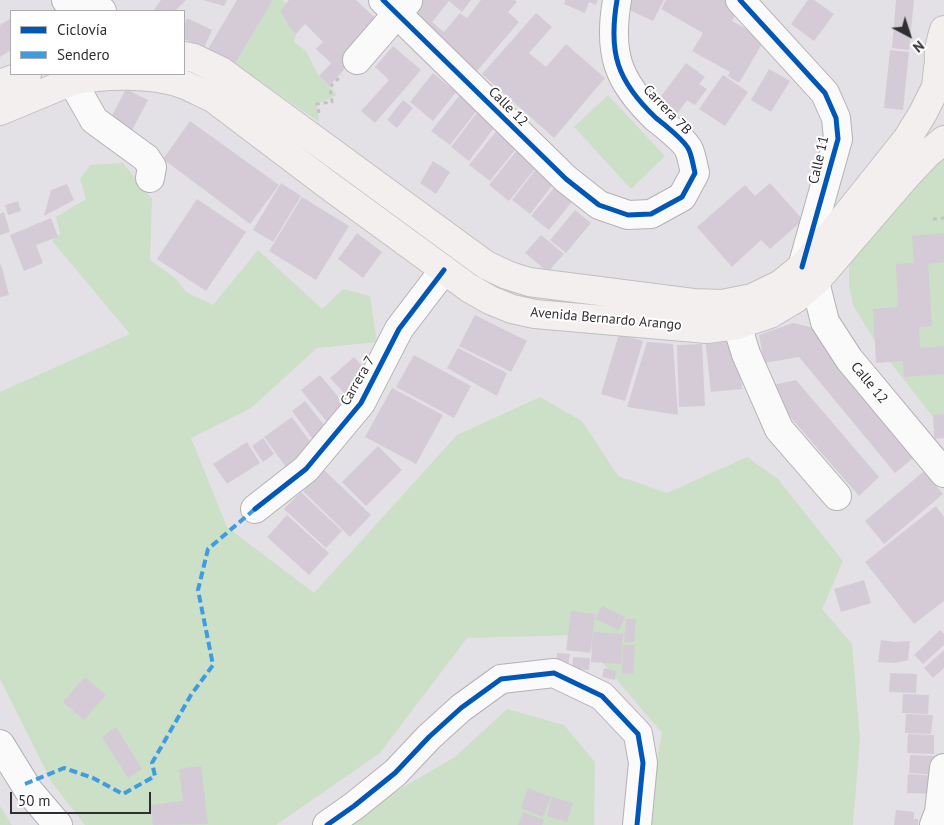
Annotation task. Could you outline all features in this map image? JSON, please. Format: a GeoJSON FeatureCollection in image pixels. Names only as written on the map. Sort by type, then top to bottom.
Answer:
{"type":"FeatureCollection","features":[{"type":"Feature","properties":{"kind":"main road","name":"Avenida Bernardo Arango"},"geometry":{"type":"LineString","coordinates":[[0,111],[72,81],[83,79],[149,77],[183,85],[213,98],[444,270],[490,300],[512,309],[535,314],[707,329],[737,325],[770,314],[795,299],[832,233],[907,138],[923,113],[941,76],[938,48],[944,30]]}},
{"type":"Feature","properties":{"kind":"main road","name":"Avenida Bernardo Arango"},"geometry":{"type":"LineString","coordinates":[[185,56],[194,58],[221,71],[486,265],[507,275],[529,282],[693,303],[722,304],[752,298],[781,284],[808,275],[927,154],[944,140]]}},
{"type":"Feature","properties":{"kind":"main road"},"geometry":{"type":"LineString","coordinates":[[0,84],[24,75]]}},
{"type":"Feature","properties":{"kind":"street"},"geometry":{"type":"LineString","coordinates":[[66,0],[101,10]]}},
{"type":"Feature","properties":{"kind":"street"},"geometry":{"type":"LineString","coordinates":[[105,10],[120,0]]}},
{"type":"Feature","properties":{"kind":"street","name":"Carrera 7B"},"geometry":{"type":"LineString","coordinates":[[617,0],[612,24],[614,52],[622,74],[644,106],[689,148],[695,172],[682,197],[650,214],[628,216]]}},
{"type":"Feature","properties":{"kind":"street","name":"Calle 11"},"geometry":{"type":"LineString","coordinates":[[740,0],[825,93],[836,118],[838,139],[808,275]]}},
{"type":"Feature","properties":{"kind":"street"},"geometry":{"type":"LineString","coordinates":[[357,60],[396,5]]}},
{"type":"Feature","properties":{"kind":"street","name":"Calle 12"},"geometry":{"type":"LineString","coordinates":[[396,5],[566,179],[599,205],[628,216]]}},
{"type":"Feature","properties":{"kind":"street"},"geometry":{"type":"LineString","coordinates":[[72,81],[94,120],[146,158],[152,167],[150,178]]}},
{"type":"Feature","properties":{"kind":"street","name":"Carrera 7"},"geometry":{"type":"LineString","coordinates":[[255,509],[306,469],[362,403],[399,329],[444,270]]}},
{"type":"Feature","properties":{"kind":"street","name":"Calle 12"},"geometry":{"type":"LineString","coordinates":[[808,275],[825,322],[849,359],[944,473]]}},
{"type":"Feature","properties":{"kind":"street"},"geometry":{"type":"LineString","coordinates":[[737,325],[746,354],[780,429],[837,496]]}},
{"type":"Feature","properties":{"kind":"street"},"geometry":{"type":"LineString","coordinates":[[327,825],[395,773],[442,725],[501,679],[554,673],[602,696],[638,734],[643,763],[637,825]]}},
{"type":"Feature","properties":{"kind":"street"},"geometry":{"type":"LineString","coordinates":[[0,744],[29,791],[58,825]]}},
{"type":"Feature","properties":{"kind":"street"},"geometry":{"type":"LineString","coordinates":[[939,816],[944,768]]}},
{"type":"Feature","properties":{"kind":"path"},"geometry":{"type":"LineString","coordinates":[[309,134],[306,122],[320,120],[317,104],[332,102],[330,87],[357,60]]}},
{"type":"Feature","properties":{"kind":"path"},"geometry":{"type":"LineString","coordinates":[[933,219],[944,218]]}},
{"type":"Feature","properties":{"kind":"green space"},"geometry":{"type":"Polygon","coordinates":[[[273,0],[282,0],[286,3],[280,11],[296,34],[294,42],[306,51],[319,76],[337,95],[317,104],[319,122],[235,64],[273,0]]]}},
{"type":"Feature","properties":{"kind":"green space"},"geometry":{"type":"Polygon","coordinates":[[[608,95],[665,156],[631,189],[574,127],[608,95]]]}},
{"type":"Feature","properties":{"kind":"green space"},"geometry":{"type":"Polygon","coordinates":[[[944,150],[944,431],[879,348],[853,305],[849,285],[849,259],[944,150]]]}},
{"type":"Feature","properties":{"kind":"green space"},"geometry":{"type":"Polygon","coordinates":[[[123,163],[152,199],[150,260],[176,279],[186,292],[213,305],[258,250],[322,309],[343,289],[370,296],[377,342],[317,348],[251,408],[191,438],[227,527],[314,593],[457,435],[540,397],[582,421],[618,476],[667,493],[747,457],[778,479],[843,561],[822,609],[852,644],[860,738],[853,825],[645,825],[662,733],[579,635],[467,638],[380,753],[276,825],[85,825],[52,783],[0,679],[0,392],[130,334],[52,241],[60,234],[56,217],[86,199],[80,179],[90,165],[123,163]]]}},
{"type":"Feature","properties":{"kind":"green space"},"geometry":{"type":"Polygon","coordinates":[[[507,709],[564,725],[595,762],[594,825],[338,825],[455,757],[507,709]]]}},
{"type":"Feature","properties":{"kind":"green space"},"geometry":{"type":"Polygon","coordinates":[[[0,806],[12,825],[0,825],[0,806]]]}},
{"type":"Feature","properties":{"kind":"building"},"geometry":{"type":"Polygon","coordinates":[[[161,0],[186,0],[176,10],[154,10],[161,0]]]}},
{"type":"Feature","properties":{"kind":"building"},"geometry":{"type":"Polygon","coordinates":[[[203,0],[227,0],[224,6],[203,0]]]}},
{"type":"Feature","properties":{"kind":"building"},"geometry":{"type":"Polygon","coordinates":[[[237,0],[273,0],[235,64],[208,49],[237,0]]]}},
{"type":"Feature","properties":{"kind":"building"},"geometry":{"type":"Polygon","coordinates":[[[289,0],[356,0],[384,26],[329,86],[319,76],[331,63],[316,49],[323,42],[305,24],[296,34],[290,28],[280,11],[289,0]]]}},
{"type":"Feature","properties":{"kind":"building"},"geometry":{"type":"Polygon","coordinates":[[[422,0],[471,0],[462,12],[449,1],[432,22],[444,32],[460,13],[467,18],[481,0],[515,0],[517,2],[508,12],[519,22],[470,79],[410,15],[422,0]]]}},
{"type":"Feature","properties":{"kind":"building"},"geometry":{"type":"Polygon","coordinates":[[[565,0],[598,0],[596,5],[589,2],[585,13],[564,4],[565,0]]]}},
{"type":"Feature","properties":{"kind":"building"},"geometry":{"type":"Polygon","coordinates":[[[624,0],[664,0],[653,21],[621,6],[624,0]]]}},
{"type":"Feature","properties":{"kind":"building"},"geometry":{"type":"Polygon","coordinates":[[[666,0],[736,0],[742,3],[732,21],[765,39],[739,83],[728,76],[730,72],[692,51],[703,33],[661,9],[666,0]]]}},
{"type":"Feature","properties":{"kind":"building"},"geometry":{"type":"Polygon","coordinates":[[[808,0],[814,0],[834,14],[814,41],[791,24],[808,0]]]}},
{"type":"Feature","properties":{"kind":"building"},"geometry":{"type":"Polygon","coordinates":[[[896,0],[914,0],[909,50],[892,48],[896,0]]]}},
{"type":"Feature","properties":{"kind":"building"},"geometry":{"type":"Polygon","coordinates":[[[536,13],[552,27],[529,53],[546,67],[566,44],[605,78],[554,138],[482,74],[536,13]]]}},
{"type":"Feature","properties":{"kind":"building"},"geometry":{"type":"Polygon","coordinates":[[[187,18],[212,30],[204,48],[185,39],[187,18]]]}},
{"type":"Feature","properties":{"kind":"building"},"geometry":{"type":"Polygon","coordinates":[[[10,19],[10,51],[0,57],[0,25],[10,19]]]}},
{"type":"Feature","properties":{"kind":"building"},"geometry":{"type":"Polygon","coordinates":[[[393,46],[421,70],[375,123],[361,111],[389,80],[375,67],[393,46]]]}},
{"type":"Feature","properties":{"kind":"building"},"geometry":{"type":"Polygon","coordinates":[[[890,50],[909,52],[903,110],[884,108],[890,50]]]}},
{"type":"Feature","properties":{"kind":"building"},"geometry":{"type":"Polygon","coordinates":[[[686,63],[705,77],[699,84],[707,89],[695,105],[687,100],[675,117],[656,103],[686,63]]]}},
{"type":"Feature","properties":{"kind":"building"},"geometry":{"type":"Polygon","coordinates":[[[769,69],[790,81],[771,112],[751,100],[769,69]]]}},
{"type":"Feature","properties":{"kind":"building"},"geometry":{"type":"Polygon","coordinates":[[[433,73],[456,92],[433,121],[410,102],[433,73]]]}},
{"type":"Feature","properties":{"kind":"building"},"geometry":{"type":"Polygon","coordinates":[[[723,75],[748,92],[725,126],[699,109],[723,75]]]}},
{"type":"Feature","properties":{"kind":"building"},"geometry":{"type":"Polygon","coordinates":[[[126,89],[148,100],[129,136],[107,125],[126,89]]]}},
{"type":"Feature","properties":{"kind":"building"},"geometry":{"type":"Polygon","coordinates":[[[460,95],[478,109],[450,145],[431,131],[460,95]]]}},
{"type":"Feature","properties":{"kind":"building"},"geometry":{"type":"Polygon","coordinates":[[[403,100],[413,108],[397,128],[387,120],[403,100]]]}},
{"type":"Feature","properties":{"kind":"building"},"geometry":{"type":"Polygon","coordinates":[[[479,110],[497,124],[469,161],[451,147],[479,110]]]}},
{"type":"Feature","properties":{"kind":"building"},"geometry":{"type":"Polygon","coordinates":[[[190,121],[279,185],[250,224],[163,159],[190,121]]]}},
{"type":"Feature","properties":{"kind":"building"},"geometry":{"type":"Polygon","coordinates":[[[498,129],[519,145],[490,181],[469,165],[498,129]]]}},
{"type":"Feature","properties":{"kind":"building"},"geometry":{"type":"Polygon","coordinates":[[[518,149],[538,165],[509,201],[489,185],[518,149]]]}},
{"type":"Feature","properties":{"kind":"building"},"geometry":{"type":"Polygon","coordinates":[[[433,161],[450,172],[436,194],[420,183],[433,161]]]}},
{"type":"Feature","properties":{"kind":"building"},"geometry":{"type":"Polygon","coordinates":[[[537,168],[555,182],[530,214],[512,200],[537,168]]]}},
{"type":"Feature","properties":{"kind":"building"},"geometry":{"type":"Polygon","coordinates":[[[281,183],[301,196],[273,242],[253,230],[281,183]]]}},
{"type":"Feature","properties":{"kind":"building"},"geometry":{"type":"Polygon","coordinates":[[[770,183],[803,220],[770,249],[761,240],[732,267],[697,227],[745,185],[755,196],[770,183]]]}},
{"type":"Feature","properties":{"kind":"building"},"geometry":{"type":"Polygon","coordinates":[[[67,184],[74,200],[44,216],[51,190],[67,184]]]}},
{"type":"Feature","properties":{"kind":"building"},"geometry":{"type":"Polygon","coordinates":[[[557,184],[575,198],[549,230],[531,216],[557,184]]]}},
{"type":"Feature","properties":{"kind":"building"},"geometry":{"type":"Polygon","coordinates":[[[302,197],[349,226],[316,280],[269,251],[302,197]]]}},
{"type":"Feature","properties":{"kind":"building"},"geometry":{"type":"Polygon","coordinates":[[[197,199],[246,232],[206,291],[157,259],[197,199]]]}},
{"type":"Feature","properties":{"kind":"building"},"geometry":{"type":"Polygon","coordinates":[[[18,201],[21,211],[8,215],[5,205],[18,201]]]}},
{"type":"Feature","properties":{"kind":"building"},"geometry":{"type":"Polygon","coordinates":[[[575,210],[591,223],[566,253],[550,240],[575,210]]]}},
{"type":"Feature","properties":{"kind":"building"},"geometry":{"type":"Polygon","coordinates":[[[4,212],[10,232],[0,235],[0,214],[4,212]]]}},
{"type":"Feature","properties":{"kind":"building"},"geometry":{"type":"Polygon","coordinates":[[[51,218],[58,237],[36,245],[43,263],[24,271],[10,235],[51,218]]]}},
{"type":"Feature","properties":{"kind":"building"},"geometry":{"type":"Polygon","coordinates":[[[357,233],[382,252],[363,278],[338,259],[357,233]]]}},
{"type":"Feature","properties":{"kind":"building"},"geometry":{"type":"Polygon","coordinates":[[[944,233],[944,262],[928,264],[932,326],[919,327],[920,348],[944,346],[944,374],[904,377],[903,361],[876,363],[873,309],[898,307],[896,264],[914,263],[912,236],[944,233]]]}},
{"type":"Feature","properties":{"kind":"building"},"geometry":{"type":"Polygon","coordinates":[[[541,235],[564,254],[548,272],[525,253],[541,235]]]}},
{"type":"Feature","properties":{"kind":"building"},"geometry":{"type":"Polygon","coordinates":[[[0,265],[9,295],[0,297],[0,265]]]}},
{"type":"Feature","properties":{"kind":"building"},"geometry":{"type":"Polygon","coordinates":[[[475,315],[527,341],[511,372],[459,346],[475,315]]]}},
{"type":"Feature","properties":{"kind":"building"},"geometry":{"type":"Polygon","coordinates":[[[793,323],[810,327],[818,332],[918,454],[895,473],[799,357],[764,363],[759,335],[793,323]]]}},
{"type":"Feature","properties":{"kind":"building"},"geometry":{"type":"Polygon","coordinates":[[[736,333],[742,389],[711,392],[705,337],[736,333]]]}},
{"type":"Feature","properties":{"kind":"building"},"geometry":{"type":"Polygon","coordinates":[[[619,334],[643,341],[625,401],[601,394],[619,334]]]}},
{"type":"Feature","properties":{"kind":"building"},"geometry":{"type":"Polygon","coordinates":[[[647,342],[673,344],[678,415],[627,407],[647,342]]]}},
{"type":"Feature","properties":{"kind":"building"},"geometry":{"type":"Polygon","coordinates":[[[702,344],[705,406],[679,407],[677,345],[702,344]]]}},
{"type":"Feature","properties":{"kind":"building"},"geometry":{"type":"Polygon","coordinates":[[[458,348],[507,373],[497,396],[447,368],[458,348]]]}},
{"type":"Feature","properties":{"kind":"building"},"geometry":{"type":"Polygon","coordinates":[[[414,355],[471,386],[454,418],[396,387],[414,355]]]}},
{"type":"Feature","properties":{"kind":"building"},"geometry":{"type":"Polygon","coordinates":[[[354,357],[373,378],[350,399],[330,378],[354,357]]]}},
{"type":"Feature","properties":{"kind":"building"},"geometry":{"type":"Polygon","coordinates":[[[320,375],[350,411],[331,427],[301,390],[320,375]]]}},
{"type":"Feature","properties":{"kind":"building"},"geometry":{"type":"Polygon","coordinates":[[[796,380],[879,477],[859,496],[764,387],[796,380]]]}},
{"type":"Feature","properties":{"kind":"building"},"geometry":{"type":"Polygon","coordinates":[[[392,388],[443,415],[416,464],[365,437],[392,388]]]}},
{"type":"Feature","properties":{"kind":"building"},"geometry":{"type":"Polygon","coordinates":[[[305,401],[329,431],[315,442],[292,411],[305,401]]]}},
{"type":"Feature","properties":{"kind":"building"},"geometry":{"type":"Polygon","coordinates":[[[944,414],[944,438],[934,439],[933,415],[944,414]]]}},
{"type":"Feature","properties":{"kind":"building"},"geometry":{"type":"Polygon","coordinates":[[[292,417],[314,447],[286,467],[264,437],[292,417]]]}},
{"type":"Feature","properties":{"kind":"building"},"geometry":{"type":"Polygon","coordinates":[[[263,438],[274,454],[263,462],[252,446],[263,438]]]}},
{"type":"Feature","properties":{"kind":"building"},"geometry":{"type":"Polygon","coordinates":[[[247,442],[260,463],[227,484],[213,464],[247,442]]]}},
{"type":"Feature","properties":{"kind":"building"},"geometry":{"type":"Polygon","coordinates":[[[378,446],[402,470],[366,506],[342,482],[378,446]]]}},
{"type":"Feature","properties":{"kind":"building"},"geometry":{"type":"Polygon","coordinates":[[[324,470],[371,515],[350,537],[303,491],[324,470]]]}},
{"type":"Feature","properties":{"kind":"building"},"geometry":{"type":"Polygon","coordinates":[[[924,471],[943,494],[884,544],[865,521],[924,471]]]}},
{"type":"Feature","properties":{"kind":"building"},"geometry":{"type":"Polygon","coordinates":[[[301,492],[342,531],[326,548],[284,509],[301,492]]]}},
{"type":"Feature","properties":{"kind":"building"},"geometry":{"type":"Polygon","coordinates":[[[936,506],[944,517],[944,601],[914,624],[865,562],[936,506]]]}},
{"type":"Feature","properties":{"kind":"building"},"geometry":{"type":"Polygon","coordinates":[[[287,515],[329,553],[309,575],[267,537],[287,515]]]}},
{"type":"Feature","properties":{"kind":"building"},"geometry":{"type":"Polygon","coordinates":[[[864,580],[871,603],[841,612],[834,589],[864,580]]]}},
{"type":"Feature","properties":{"kind":"building"},"geometry":{"type":"Polygon","coordinates":[[[602,606],[625,617],[619,630],[595,619],[602,606]]]}},
{"type":"Feature","properties":{"kind":"building"},"geometry":{"type":"Polygon","coordinates":[[[571,611],[595,614],[590,653],[566,650],[571,611]]]}},
{"type":"Feature","properties":{"kind":"building"},"geometry":{"type":"Polygon","coordinates":[[[626,619],[636,619],[634,642],[624,642],[626,619]]]}},
{"type":"Feature","properties":{"kind":"building"},"geometry":{"type":"Polygon","coordinates":[[[940,630],[944,634],[944,645],[923,664],[914,655],[940,630]]]}},
{"type":"Feature","properties":{"kind":"building"},"geometry":{"type":"Polygon","coordinates":[[[593,632],[623,634],[621,664],[591,662],[593,632]]]}},
{"type":"Feature","properties":{"kind":"building"},"geometry":{"type":"Polygon","coordinates":[[[881,640],[895,642],[910,641],[908,660],[895,663],[878,662],[881,640]]]}},
{"type":"Feature","properties":{"kind":"building"},"geometry":{"type":"Polygon","coordinates":[[[623,645],[635,645],[633,674],[622,673],[623,645]]]}},
{"type":"Feature","properties":{"kind":"building"},"geometry":{"type":"Polygon","coordinates":[[[944,650],[944,668],[933,678],[924,668],[944,650]]]}},
{"type":"Feature","properties":{"kind":"building"},"geometry":{"type":"Polygon","coordinates":[[[557,653],[570,654],[568,667],[556,666],[557,653]]]}},
{"type":"Feature","properties":{"kind":"building"},"geometry":{"type":"Polygon","coordinates":[[[573,657],[590,658],[589,670],[572,669],[573,657]]]}},
{"type":"Feature","properties":{"kind":"building"},"geometry":{"type":"Polygon","coordinates":[[[604,668],[616,671],[615,680],[602,677],[604,668]]]}},
{"type":"Feature","properties":{"kind":"building"},"geometry":{"type":"Polygon","coordinates":[[[890,673],[917,674],[916,693],[889,692],[890,673]]]}},
{"type":"Feature","properties":{"kind":"building"},"geometry":{"type":"Polygon","coordinates":[[[85,677],[106,695],[84,720],[63,702],[85,677]]]}},
{"type":"Feature","properties":{"kind":"building"},"geometry":{"type":"Polygon","coordinates":[[[903,694],[929,695],[928,714],[902,713],[903,694]]]}},
{"type":"Feature","properties":{"kind":"building"},"geometry":{"type":"Polygon","coordinates":[[[906,714],[933,715],[931,734],[905,733],[906,714]]]}},
{"type":"Feature","properties":{"kind":"building"},"geometry":{"type":"Polygon","coordinates":[[[116,727],[142,769],[128,778],[102,737],[116,727]]]}},
{"type":"Feature","properties":{"kind":"building"},"geometry":{"type":"Polygon","coordinates":[[[908,734],[934,735],[934,754],[907,753],[908,734]]]}},
{"type":"Feature","properties":{"kind":"building"},"geometry":{"type":"Polygon","coordinates":[[[910,755],[936,756],[935,775],[909,773],[910,755]]]}},
{"type":"Feature","properties":{"kind":"building"},"geometry":{"type":"Polygon","coordinates":[[[201,766],[208,824],[153,825],[151,805],[183,801],[179,769],[201,766]]]}},
{"type":"Feature","properties":{"kind":"building"},"geometry":{"type":"Polygon","coordinates":[[[908,774],[934,776],[933,794],[907,793],[908,774]]]}},
{"type":"Feature","properties":{"kind":"building"},"geometry":{"type":"Polygon","coordinates":[[[528,788],[551,797],[543,817],[521,808],[528,788]]]}},
{"type":"Feature","properties":{"kind":"building"},"geometry":{"type":"Polygon","coordinates":[[[552,797],[573,803],[567,822],[547,816],[552,797]]]}},
{"type":"Feature","properties":{"kind":"building"},"geometry":{"type":"Polygon","coordinates":[[[896,810],[914,812],[914,819],[918,819],[918,825],[894,825],[896,810]]]}},
{"type":"Feature","properties":{"kind":"building"},"geometry":{"type":"Polygon","coordinates":[[[523,812],[544,820],[542,825],[518,825],[523,812]]]}},
{"type":"Feature","properties":{"kind":"marked path"},"geometry":{"type":"LineString","coordinates":[[25,784],[64,768],[93,778],[123,794],[155,776],[152,763],[191,695],[213,665],[198,590],[208,549],[255,509]]}},
{"type":"Feature","properties":{"kind":"cycle path"},"geometry":{"type":"LineString","coordinates":[[383,0],[566,179],[599,205],[628,215],[651,214],[682,197],[695,173],[687,147],[656,118],[632,91],[618,65],[614,36],[617,0]]}},
{"type":"Feature","properties":{"kind":"cycle path"},"geometry":{"type":"LineString","coordinates":[[740,0],[825,93],[836,118],[838,139],[802,267]]}},
{"type":"Feature","properties":{"kind":"cycle path"},"geometry":{"type":"LineString","coordinates":[[255,509],[306,469],[361,403],[399,329],[444,270]]}},
{"type":"Feature","properties":{"kind":"cycle path"},"geometry":{"type":"LineString","coordinates":[[327,825],[395,773],[429,737],[461,708],[501,679],[554,673],[602,696],[638,734],[643,763],[637,825]]}}]}
